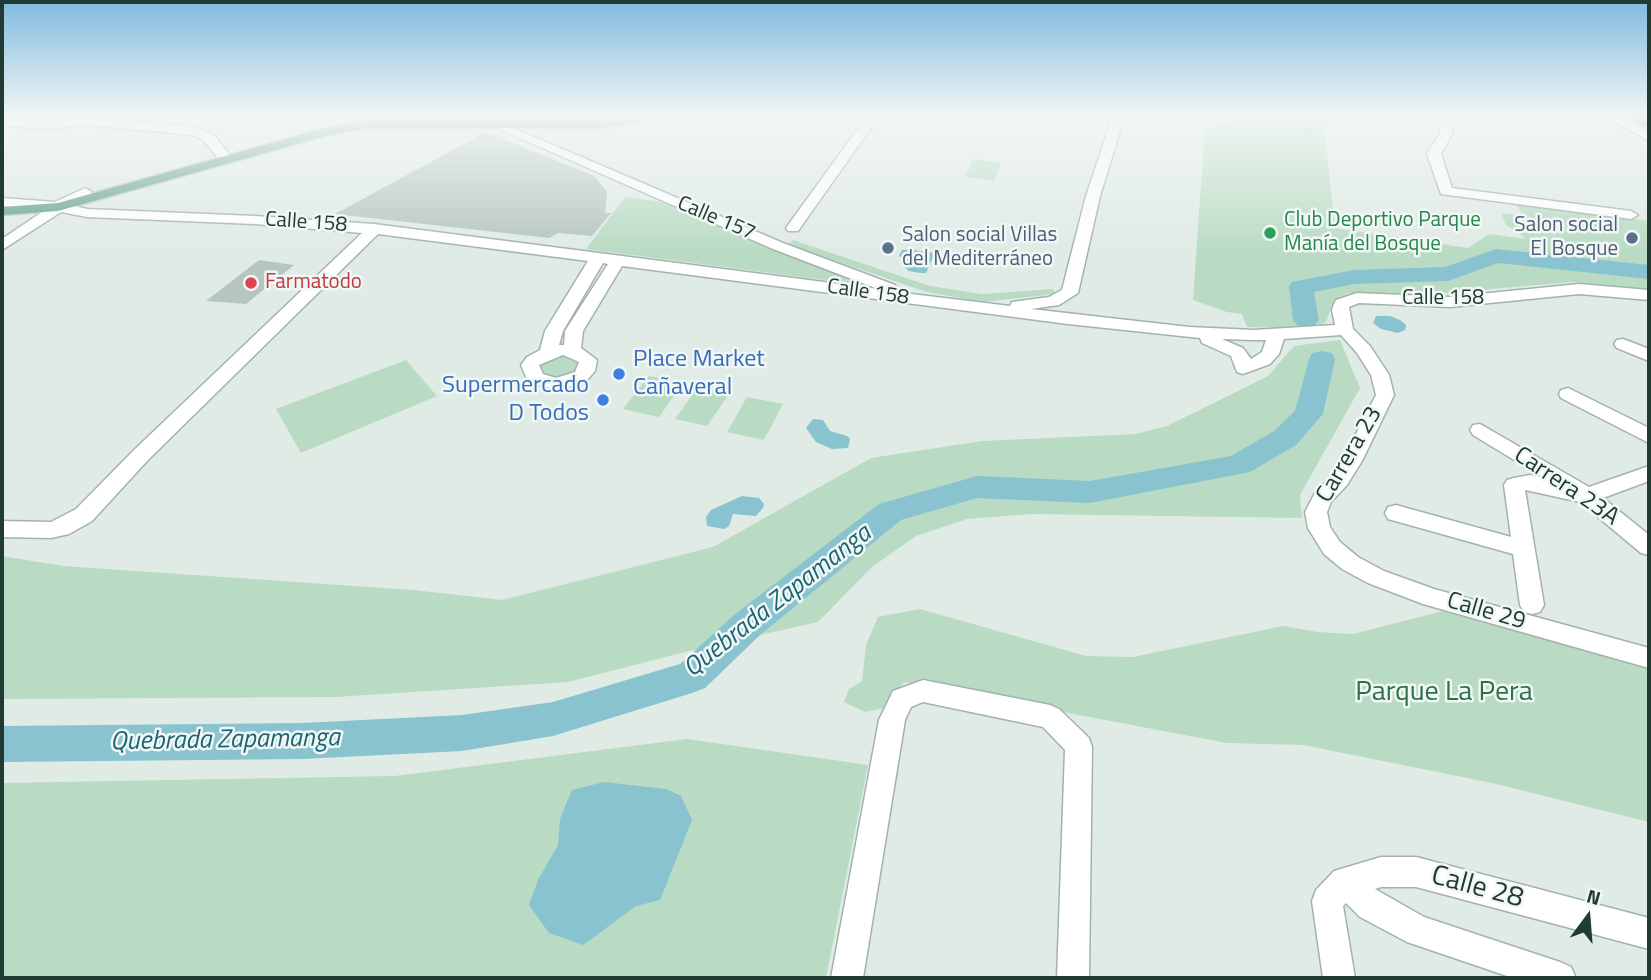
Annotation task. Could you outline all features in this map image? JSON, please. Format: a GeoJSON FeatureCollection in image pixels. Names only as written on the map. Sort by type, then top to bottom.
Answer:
{"type":"FeatureCollection","features":[{"type":"Feature","properties":{"kind":"main road"},"geometry":{"type":"LineString","coordinates":[[2,201],[85,192],[198,161]]}},
{"type":"Feature","properties":{"kind":"main road"},"geometry":{"type":"LineString","coordinates":[[2,211],[58,207],[225,161]]}},
{"type":"Feature","properties":{"kind":"main road"},"geometry":{"type":"LineString","coordinates":[[96,213],[104,201],[125,189]]}},
{"type":"Feature","properties":{"kind":"street","name":"Calle 157"},"geometry":{"type":"LineString","coordinates":[[581,161],[778,246],[923,301]]}},
{"type":"Feature","properties":{"kind":"street"},"geometry":{"type":"LineString","coordinates":[[793,228],[841,161]]}},
{"type":"Feature","properties":{"kind":"street"},"geometry":{"type":"LineString","coordinates":[[995,310],[1053,301],[1070,293],[1104,161]]}},
{"type":"Feature","properties":{"kind":"street"},"geometry":{"type":"LineString","coordinates":[[1436,161],[1446,191],[1631,215]]}},
{"type":"Feature","properties":{"kind":"street"},"geometry":{"type":"LineString","coordinates":[[5,241],[85,192]]}},
{"type":"Feature","properties":{"kind":"street","name":"Calle 158"},"geometry":{"type":"LineString","coordinates":[[2,201],[58,207],[76,212],[374,229],[923,301],[1189,332],[1254,335],[1345,330],[1340,310],[1342,304],[1357,298],[1450,302],[1579,289],[1649,295]]}},
{"type":"Feature","properties":{"kind":"street"},"geometry":{"type":"LineString","coordinates":[[169,228],[184,217]]}},
{"type":"Feature","properties":{"kind":"street"},"geometry":{"type":"LineString","coordinates":[[154,433],[374,229]]}},
{"type":"Feature","properties":{"kind":"street"},"geometry":{"type":"LineString","coordinates":[[548,353],[554,331],[598,258]]}},
{"type":"Feature","properties":{"kind":"street"},"geometry":{"type":"LineString","coordinates":[[572,351],[574,331],[618,260]]}},
{"type":"Feature","properties":{"kind":"street"},"geometry":{"type":"LineString","coordinates":[[2,530],[39,532],[61,528],[84,515],[134,454],[267,320]]}},
{"type":"Feature","properties":{"kind":"street","name":"Carrera 23"},"geometry":{"type":"LineString","coordinates":[[1332,548],[1319,528],[1316,512],[1322,498],[1340,480],[1352,461],[1385,394],[1375,367],[1364,350],[1345,330]]}},
{"type":"Feature","properties":{"kind":"street"},"geometry":{"type":"LineString","coordinates":[[1189,332],[1237,352],[1244,361],[1243,368]]}},
{"type":"Feature","properties":{"kind":"street"},"geometry":{"type":"LineString","coordinates":[[1243,368],[1270,354],[1277,334]]}},
{"type":"Feature","properties":{"kind":"street"},"geometry":{"type":"LineString","coordinates":[[1243,368],[1255,357],[1254,335]]}},
{"type":"Feature","properties":{"kind":"street"},"geometry":{"type":"LineString","coordinates":[[1623,344],[1649,356]]}},
{"type":"Feature","properties":{"kind":"street"},"geometry":{"type":"LineString","coordinates":[[572,351],[588,360],[586,371],[574,380],[557,384],[541,382],[532,373],[530,365],[548,353],[572,351]]}},
{"type":"Feature","properties":{"kind":"street"},"geometry":{"type":"LineString","coordinates":[[1568,394],[1649,436]]}},
{"type":"Feature","properties":{"kind":"street","name":"Carrera 23A"},"geometry":{"type":"LineString","coordinates":[[1480,430],[1587,496],[1649,547]]}},
{"type":"Feature","properties":{"kind":"street"},"geometry":{"type":"LineString","coordinates":[[1532,605],[1514,485],[1530,482],[1587,496],[1649,473]]}},
{"type":"Feature","properties":{"kind":"street"},"geometry":{"type":"LineString","coordinates":[[1396,513],[1524,549]]}},
{"type":"Feature","properties":{"kind":"street","name":"Calle 29"},"geometry":{"type":"LineString","coordinates":[[1332,548],[1350,563],[1376,578],[1431,597],[1649,658]]}},
{"type":"Feature","properties":{"kind":"street"},"geometry":{"type":"LineString","coordinates":[[847,978],[892,720],[902,699],[923,691],[1050,717],[1079,747],[1073,978]]}},
{"type":"Feature","properties":{"kind":"street","name":"Calle 28"},"geometry":{"type":"LineString","coordinates":[[1345,882],[1381,872],[1416,872],[1649,934]]}},
{"type":"Feature","properties":{"kind":"street"},"geometry":{"type":"LineString","coordinates":[[1339,978],[1327,901],[1345,882],[1371,906],[1418,931],[1560,978]]}},
{"type":"Feature","properties":{"kind":"green space"},"geometry":{"type":"Polygon","coordinates":[[[972,161],[1001,163],[994,181],[965,177],[972,161]]]}},
{"type":"Feature","properties":{"kind":"green space"},"geometry":{"type":"Polygon","coordinates":[[[1203,161],[1328,161],[1335,228],[1468,248],[1489,234],[1527,239],[1506,225],[1501,213],[1522,215],[1516,203],[1649,221],[1649,289],[1572,282],[1423,295],[1350,293],[1339,297],[1333,303],[1326,322],[1286,328],[1247,327],[1242,314],[1227,312],[1193,300],[1203,161]]]}},
{"type":"Feature","properties":{"kind":"green space"},"geometry":{"type":"Polygon","coordinates":[[[625,197],[663,202],[863,285],[586,249],[625,197]]]}},
{"type":"Feature","properties":{"kind":"green space"},"geometry":{"type":"Polygon","coordinates":[[[793,240],[930,286],[982,294],[1053,289],[1056,294],[983,302],[927,292],[788,245],[793,240]]]}},
{"type":"Feature","properties":{"kind":"green space"},"geometry":{"type":"Polygon","coordinates":[[[1340,340],[1360,388],[1300,495],[1302,518],[1032,514],[967,519],[916,536],[872,567],[818,622],[568,682],[336,697],[2,699],[2,556],[63,566],[413,590],[502,600],[713,547],[871,458],[982,441],[1136,434],[1167,426],[1268,376],[1294,346],[1340,340]]]}},
{"type":"Feature","properties":{"kind":"green space"},"geometry":{"type":"Polygon","coordinates":[[[549,355],[580,355],[582,373],[545,381],[538,363],[549,355]]]}},
{"type":"Feature","properties":{"kind":"green space"},"geometry":{"type":"Polygon","coordinates":[[[406,360],[437,396],[301,453],[276,409],[406,360]]]}},
{"type":"Feature","properties":{"kind":"green space"},"geometry":{"type":"Polygon","coordinates":[[[649,376],[683,383],[659,417],[623,409],[649,376]]]}},
{"type":"Feature","properties":{"kind":"green space"},"geometry":{"type":"Polygon","coordinates":[[[698,387],[729,394],[707,426],[675,419],[698,387]]]}},
{"type":"Feature","properties":{"kind":"green space"},"geometry":{"type":"Polygon","coordinates":[[[747,397],[783,404],[764,440],[727,432],[747,397]]]}},
{"type":"Feature","properties":{"kind":"green space","name":"Parque La Pera"},"geometry":{"type":"Polygon","coordinates":[[[920,609],[1086,656],[1133,657],[1283,626],[1317,632],[1353,634],[1443,611],[1649,665],[1649,822],[1492,783],[1303,745],[1227,743],[904,682],[884,708],[865,712],[844,702],[849,689],[862,681],[866,645],[878,617],[920,609]]]}},
{"type":"Feature","properties":{"kind":"green space"},"geometry":{"type":"Polygon","coordinates":[[[687,739],[868,765],[826,978],[2,978],[2,783],[395,776],[687,739]]]}},
{"type":"Feature","properties":{"kind":"water"},"geometry":{"type":"Polygon","coordinates":[[[902,250],[935,253],[926,273],[909,271],[902,265],[906,260],[899,256],[902,250]]]}},
{"type":"Feature","properties":{"kind":"water"},"geometry":{"type":"Polygon","coordinates":[[[1376,316],[1390,316],[1400,320],[1406,325],[1405,330],[1398,333],[1381,329],[1373,323],[1376,316]]]}},
{"type":"Feature","properties":{"kind":"water"},"geometry":{"type":"Polygon","coordinates":[[[813,419],[823,420],[830,431],[847,436],[850,439],[848,448],[832,449],[816,442],[806,428],[813,419]]]}},
{"type":"Feature","properties":{"kind":"water"},"geometry":{"type":"Polygon","coordinates":[[[742,496],[759,498],[764,504],[756,516],[733,514],[729,526],[724,529],[707,526],[706,517],[711,510],[742,496]]]}},
{"type":"Feature","properties":{"kind":"water"},"geometry":{"type":"Polygon","coordinates":[[[604,782],[666,789],[681,796],[692,820],[660,900],[636,906],[583,945],[549,933],[529,905],[538,880],[558,845],[560,819],[572,790],[604,782]]]}},
{"type":"Feature","properties":{"kind":"building"},"geometry":{"type":"Polygon","coordinates":[[[433,161],[557,161],[594,176],[607,192],[605,213],[611,213],[592,236],[558,233],[549,238],[335,214],[433,161]]]}},
{"type":"Feature","properties":{"kind":"building","name":"Farmatodo"},"geometry":{"type":"Polygon","coordinates":[[[259,260],[294,265],[246,304],[206,301],[259,260]]]}},
{"type":"Feature","properties":{"kind":"waterway","name":"Quebrada Zapamanga"},"geometry":{"type":"LineString","coordinates":[[1306,320],[1301,287],[1354,277],[1448,274],[1496,256],[1649,272]]}},
{"type":"Feature","properties":{"kind":"waterway","name":"Quebrada Zapamanga"},"geometry":{"type":"LineString","coordinates":[[2,744],[302,741],[462,733],[553,719],[692,677],[747,625],[890,512],[977,487],[1090,492],[1239,465],[1285,438],[1309,414],[1322,359]]}},
{"type":"Feature","properties":{"kind":"place","name":"Club Deportivo Parque Manía del Bosque"},"geometry":{"type":"Point","coordinates":[1270,233]}},
{"type":"Feature","properties":{"kind":"place","name":"Salon social El Bosque"},"geometry":{"type":"Point","coordinates":[1632,238]}},
{"type":"Feature","properties":{"kind":"place","name":"Salon social Villas del Mediterráneo"},"geometry":{"type":"Point","coordinates":[888,248]}},
{"type":"Feature","properties":{"kind":"place","name":"Farmatodo"},"geometry":{"type":"Point","coordinates":[251,283]}},
{"type":"Feature","properties":{"kind":"place","name":"Place Market Cañaveral"},"geometry":{"type":"Point","coordinates":[619,374]}},
{"type":"Feature","properties":{"kind":"place","name":"Supermercado D Todos"},"geometry":{"type":"Point","coordinates":[603,400]}}]}
